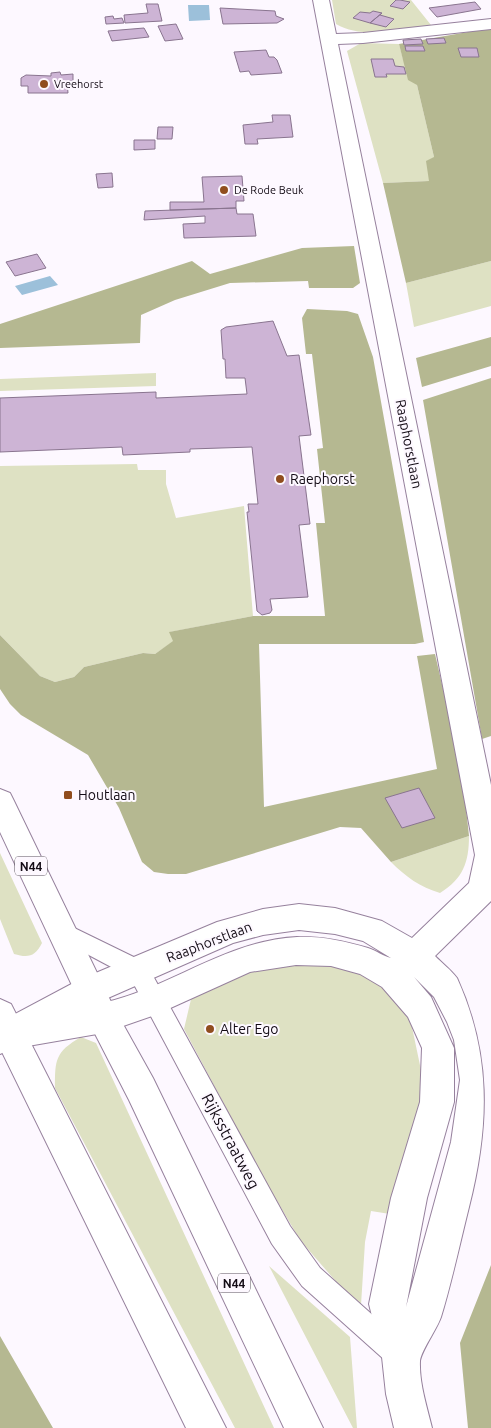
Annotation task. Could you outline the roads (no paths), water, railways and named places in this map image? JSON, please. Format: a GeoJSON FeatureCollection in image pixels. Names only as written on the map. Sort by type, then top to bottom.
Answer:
{"type":"FeatureCollection","features":[{"type":"Feature","properties":{"kind":"street","name":"Raaphorstlaan"},"geometry":{"type":"LineString","coordinates":[[97,1004],[138,970],[228,931],[263,922],[299,917],[335,920],[371,930],[404,966],[487,890],[490,855],[321,0]]}},
{"type":"Feature","properties":{"kind":"street"},"geometry":{"type":"LineString","coordinates":[[329,39],[363,38],[491,24]]}},
{"type":"Feature","properties":{"kind":"street","name":"N44"},"geometry":{"type":"LineString","coordinates":[[0,801],[304,1428]]}},
{"type":"Feature","properties":{"kind":"street"},"geometry":{"type":"LineString","coordinates":[[207,1428],[3,1029],[97,1004],[155,1001],[246,959],[296,951],[331,952],[368,962],[404,966],[445,987],[461,1017],[470,1040],[477,1080],[468,1142],[422,1318],[401,1357],[405,1394],[413,1428]]}},
{"type":"Feature","properties":{"kind":"lane"},"geometry":{"type":"LineString","coordinates":[[62,931],[138,970]]}},
{"type":"Feature","properties":{"kind":"lane","name":"Rijksstraatweg"},"geometry":{"type":"LineString","coordinates":[[138,970],[281,1235],[311,1277],[401,1357]]}},
{"type":"Feature","properties":{"kind":"water"},"geometry":{"type":"Polygon","coordinates":[[[188,5],[209,5],[210,20],[189,21],[188,5]]]}},
{"type":"Feature","properties":{"kind":"water"},"geometry":{"type":"Polygon","coordinates":[[[50,276],[58,285],[22,295],[15,286],[50,276]]]}},
{"type":"Feature","properties":{"kind":"place","name":"Vreehorst"},"geometry":{"type":"Point","coordinates":[44,84]}},
{"type":"Feature","properties":{"kind":"place","name":"De Rode Beuk"},"geometry":{"type":"Point","coordinates":[224,190]}},
{"type":"Feature","properties":{"kind":"place","name":"Raephorst"},"geometry":{"type":"Point","coordinates":[280,479]}},
{"type":"Feature","properties":{"kind":"place","name":"Houtlaan"},"geometry":{"type":"Point","coordinates":[68,795]}},
{"type":"Feature","properties":{"kind":"place","name":"Alter Ego"},"geometry":{"type":"Point","coordinates":[210,1029]}}]}
